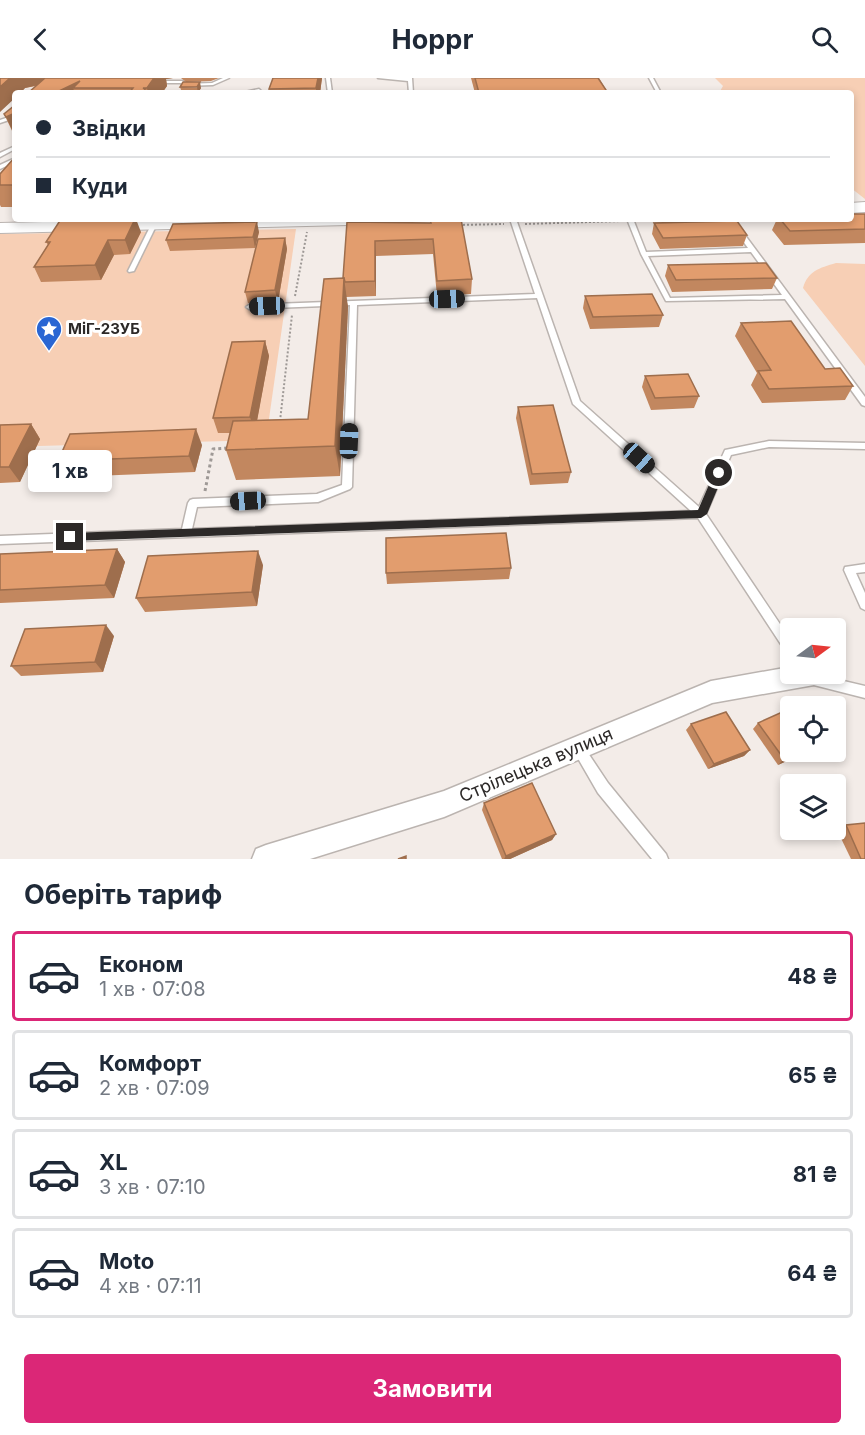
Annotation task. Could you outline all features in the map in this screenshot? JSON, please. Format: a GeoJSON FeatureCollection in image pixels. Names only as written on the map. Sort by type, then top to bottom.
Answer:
{"type":"FeatureCollection","features":[{"type":"Feature","properties":{"kind":"street"},"geometry":{"type":"LineString","coordinates":[[0,228],[160,222]]}},
{"type":"Feature","properties":{"kind":"street","name":"Стрілецька вулиця"},"geometry":{"type":"LineString","coordinates":[[266,859],[444,804],[711,692],[780,679]]}},
{"type":"Feature","properties":{"kind":"lane"},"geometry":{"type":"LineString","coordinates":[[152,82],[183,82],[183,85],[213,84],[227,78]]}},
{"type":"Feature","properties":{"kind":"lane"},"geometry":{"type":"LineString","coordinates":[[380,78],[410,79]]}},
{"type":"Feature","properties":{"kind":"lane"},"geometry":{"type":"LineString","coordinates":[[179,90],[183,85]]}},
{"type":"Feature","properties":{"kind":"lane"},"geometry":{"type":"LineString","coordinates":[[131,271],[160,222]]}},
{"type":"Feature","properties":{"kind":"lane"},"geometry":{"type":"LineString","coordinates":[[514,222],[576,402],[701,514],[780,633]]}},
{"type":"Feature","properties":{"kind":"lane"},"geometry":{"type":"LineString","coordinates":[[631,222],[644,254],[668,300],[787,297]]}},
{"type":"Feature","properties":{"kind":"lane"},"geometry":{"type":"LineString","coordinates":[[732,222],[865,403]]}},
{"type":"Feature","properties":{"kind":"lane"},"geometry":{"type":"LineString","coordinates":[[644,254],[752,250]]}},
{"type":"Feature","properties":{"kind":"lane"},"geometry":{"type":"LineString","coordinates":[[249,307],[539,296]]}},
{"type":"Feature","properties":{"kind":"lane"},"geometry":{"type":"LineString","coordinates":[[186,532],[193,503],[318,498],[347,487],[354,303]]}},
{"type":"Feature","properties":{"kind":"lane"},"geometry":{"type":"LineString","coordinates":[[701,514],[728,452],[769,444],[865,446]]}},
{"type":"Feature","properties":{"kind":"lane"},"geometry":{"type":"LineString","coordinates":[[0,540],[701,514]]}},
{"type":"Feature","properties":{"kind":"lane"},"geometry":{"type":"LineString","coordinates":[[865,568],[849,570],[865,605]]}},
{"type":"Feature","properties":{"kind":"lane"},"geometry":{"type":"LineString","coordinates":[[837,684],[865,692]]}},
{"type":"Feature","properties":{"kind":"lane"},"geometry":{"type":"LineString","coordinates":[[578,747],[603,788],[661,859]]}},
{"type":"Feature","properties":{"kind":"path"},"geometry":{"type":"LineString","coordinates":[[278,431],[293,305],[308,227]]}},
{"type":"Feature","properties":{"kind":"path"},"geometry":{"type":"LineString","coordinates":[[202,503],[213,449],[234,447]]}},
{"type":"Feature","properties":{"kind":"shaded area"},"geometry":{"type":"Polygon","coordinates":[[[715,78],[865,78],[865,199],[854,190],[854,90],[721,90],[723,86],[715,78]]]}},
{"type":"Feature","properties":{"kind":"shaded area"},"geometry":{"type":"Polygon","coordinates":[[[296,229],[266,440],[0,447],[0,234],[296,229]]]}},
{"type":"Feature","properties":{"kind":"shaded area"},"geometry":{"type":"Polygon","coordinates":[[[836,263],[865,264],[865,366],[803,288],[811,274],[836,263]]]}},
{"type":"Feature","properties":{"kind":"building"},"geometry":{"type":"Polygon","coordinates":[[[0,78],[10,78],[0,87],[0,78]]]}},
{"type":"Feature","properties":{"kind":"building"},"geometry":{"type":"Polygon","coordinates":[[[45,78],[154,78],[147,88],[143,88],[144,90],[73,88],[80,81],[61,90],[31,90],[45,78]]]}},
{"type":"Feature","properties":{"kind":"building"},"geometry":{"type":"Polygon","coordinates":[[[273,78],[318,78],[316,88],[269,89],[273,78]]]}},
{"type":"Feature","properties":{"kind":"building"},"geometry":{"type":"Polygon","coordinates":[[[475,78],[598,78],[606,90],[478,90],[475,78]]]}},
{"type":"Feature","properties":{"kind":"building"},"geometry":{"type":"Polygon","coordinates":[[[183,82],[200,82],[197,87],[180,87],[183,82]]]}},
{"type":"Feature","properties":{"kind":"building"},"geometry":{"type":"Polygon","coordinates":[[[12,107],[12,114],[6,117],[4,114],[12,107]]]}},
{"type":"Feature","properties":{"kind":"building"},"geometry":{"type":"Polygon","coordinates":[[[12,160],[12,185],[0,185],[0,174],[12,160]]]}},
{"type":"Feature","properties":{"kind":"building"},"geometry":{"type":"Polygon","coordinates":[[[854,214],[865,214],[865,229],[790,231],[782,222],[854,222],[854,214]]]}},
{"type":"Feature","properties":{"kind":"building"},"geometry":{"type":"Polygon","coordinates":[[[59,222],[134,222],[125,240],[108,240],[95,265],[34,267],[50,242],[46,242],[59,222]]]}},
{"type":"Feature","properties":{"kind":"building"},"geometry":{"type":"Polygon","coordinates":[[[257,222],[253,237],[166,240],[173,224],[257,222]]]}},
{"type":"Feature","properties":{"kind":"building"},"geometry":{"type":"Polygon","coordinates":[[[347,222],[462,222],[472,279],[437,281],[433,239],[375,241],[375,281],[345,282],[343,278],[347,222]]]}},
{"type":"Feature","properties":{"kind":"building"},"geometry":{"type":"Polygon","coordinates":[[[738,222],[747,235],[663,238],[654,223],[738,222]]]}},
{"type":"Feature","properties":{"kind":"building"},"geometry":{"type":"Polygon","coordinates":[[[285,238],[275,290],[245,292],[258,239],[285,238]]]}},
{"type":"Feature","properties":{"kind":"building"},"geometry":{"type":"Polygon","coordinates":[[[766,263],[777,278],[676,280],[668,265],[766,263]]]}},
{"type":"Feature","properties":{"kind":"building"},"geometry":{"type":"Polygon","coordinates":[[[344,278],[335,446],[226,450],[233,421],[308,419],[324,279],[344,278]]]}},
{"type":"Feature","properties":{"kind":"building"},"geometry":{"type":"Polygon","coordinates":[[[652,294],[663,315],[593,317],[585,296],[652,294]]]}},
{"type":"Feature","properties":{"kind":"building"},"geometry":{"type":"Polygon","coordinates":[[[791,321],[825,369],[840,368],[853,386],[769,389],[758,371],[771,370],[741,323],[791,321]]]}},
{"type":"Feature","properties":{"kind":"building"},"geometry":{"type":"Polygon","coordinates":[[[265,341],[250,417],[213,418],[232,342],[265,341]]]}},
{"type":"Feature","properties":{"kind":"building"},"geometry":{"type":"Polygon","coordinates":[[[688,374],[699,396],[655,398],[645,376],[688,374]]]}},
{"type":"Feature","properties":{"kind":"building"},"geometry":{"type":"Polygon","coordinates":[[[553,405],[571,472],[532,474],[518,407],[553,405]]]}},
{"type":"Feature","properties":{"kind":"building"},"geometry":{"type":"Polygon","coordinates":[[[31,424],[9,467],[0,467],[0,425],[31,424]]]}},
{"type":"Feature","properties":{"kind":"building"},"geometry":{"type":"Polygon","coordinates":[[[196,429],[189,456],[58,461],[70,434],[196,429]]]}},
{"type":"Feature","properties":{"kind":"building"},"geometry":{"type":"Polygon","coordinates":[[[506,533],[511,568],[386,573],[386,538],[506,533]]]}},
{"type":"Feature","properties":{"kind":"building"},"geometry":{"type":"Polygon","coordinates":[[[117,549],[105,585],[0,590],[0,554],[117,549]]]}},
{"type":"Feature","properties":{"kind":"building"},"geometry":{"type":"Polygon","coordinates":[[[258,551],[252,592],[136,598],[148,556],[258,551]]]}},
{"type":"Feature","properties":{"kind":"building"},"geometry":{"type":"Polygon","coordinates":[[[106,625],[95,662],[11,666],[25,629],[106,625]]]}},
{"type":"Feature","properties":{"kind":"building"},"geometry":{"type":"Polygon","coordinates":[[[726,712],[750,750],[714,764],[691,724],[726,712]]]}},
{"type":"Feature","properties":{"kind":"building"},"geometry":{"type":"Polygon","coordinates":[[[780,713],[780,753],[758,723],[780,713]]]}},
{"type":"Feature","properties":{"kind":"building"},"geometry":{"type":"Polygon","coordinates":[[[532,783],[556,834],[506,856],[484,803],[532,783]]]}},
{"type":"Feature","properties":{"kind":"building"},"geometry":{"type":"Polygon","coordinates":[[[865,823],[865,859],[861,859],[846,825],[865,823]]]}},
{"type":"Feature","properties":{"kind":"place","name":"МіГ-23УБ"},"geometry":{"type":"Point","coordinates":[49,352]}},
{"type":"Feature","properties":{"kind":"route"},"geometry":{"type":"LineString","coordinates":[[70,537],[701,514],[719,473]]}}]}
